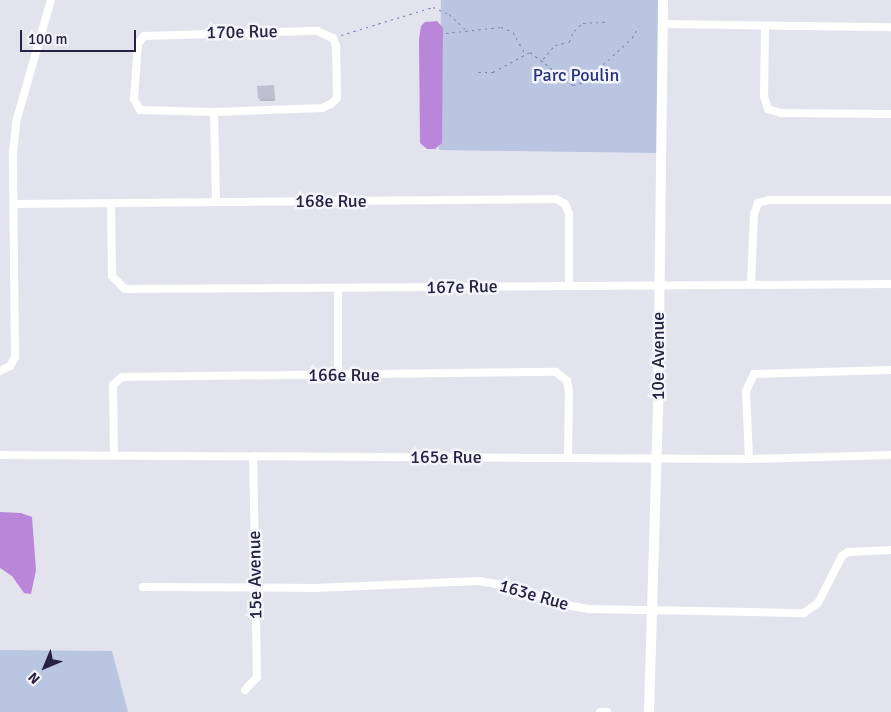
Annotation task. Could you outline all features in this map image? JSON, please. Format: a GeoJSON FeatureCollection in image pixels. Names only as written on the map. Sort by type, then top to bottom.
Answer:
{"type":"FeatureCollection","features":[{"type":"Feature","properties":{"kind":"street"},"geometry":{"type":"LineString","coordinates":[[0,371],[10,366],[15,357],[14,204],[16,122],[51,0]]}},
{"type":"Feature","properties":{"kind":"street","name":"10e Avenue"},"geometry":{"type":"LineString","coordinates":[[650,712],[663,0]]}},
{"type":"Feature","properties":{"kind":"street"},"geometry":{"type":"LineString","coordinates":[[663,24],[766,28],[891,27]]}},
{"type":"Feature","properties":{"kind":"street"},"geometry":{"type":"LineString","coordinates":[[766,28],[764,96],[768,110],[781,113],[891,114]]}},
{"type":"Feature","properties":{"kind":"street","name":"170e Rue"},"geometry":{"type":"LineString","coordinates":[[214,112],[146,112],[140,110],[134,98],[138,44],[149,34],[317,31],[333,38]]}},
{"type":"Feature","properties":{"kind":"street"},"geometry":{"type":"LineString","coordinates":[[216,202],[214,112],[322,108],[331,104],[337,98],[336,46],[333,38]]}},
{"type":"Feature","properties":{"kind":"street","name":"168e Rue"},"geometry":{"type":"LineString","coordinates":[[14,204],[556,199],[565,204],[569,214],[569,285]]}},
{"type":"Feature","properties":{"kind":"street"},"geometry":{"type":"LineString","coordinates":[[751,284],[754,214],[758,203],[769,200],[891,200]]}},
{"type":"Feature","properties":{"kind":"street","name":"167e Rue"},"geometry":{"type":"LineString","coordinates":[[110,204],[112,276],[125,289],[338,289],[659,284],[891,284]]}},
{"type":"Feature","properties":{"kind":"street"},"geometry":{"type":"LineString","coordinates":[[338,289],[338,375]]}},
{"type":"Feature","properties":{"kind":"street"},"geometry":{"type":"LineString","coordinates":[[749,459],[746,391],[754,374],[891,370]]}},
{"type":"Feature","properties":{"kind":"street","name":"166e Rue"},"geometry":{"type":"LineString","coordinates":[[114,455],[114,385],[122,377],[556,372],[567,381],[569,392],[568,458]]}},
{"type":"Feature","properties":{"kind":"street","name":"165e Rue"},"geometry":{"type":"LineString","coordinates":[[0,454],[656,459],[749,459],[891,455]]}},
{"type":"Feature","properties":{"kind":"street","name":"15e Avenue"},"geometry":{"type":"LineString","coordinates":[[245,690],[258,677],[254,456]]}},
{"type":"Feature","properties":{"kind":"street","name":"163e Rue"},"geometry":{"type":"LineString","coordinates":[[143,587],[316,588],[478,581],[519,588],[558,603],[589,609],[804,613],[818,603],[842,556],[848,552],[891,550]]}},
{"type":"Feature","properties":{"kind":"street"},"geometry":{"type":"LineString","coordinates":[[600,712],[607,712]]}},
{"type":"Feature","properties":{"kind":"path"},"geometry":{"type":"LineString","coordinates":[[333,38],[433,7],[448,14],[465,29]]}},
{"type":"Feature","properties":{"kind":"path"},"geometry":{"type":"LineString","coordinates":[[543,59],[555,45],[569,42],[574,31],[583,23],[605,22]]}},
{"type":"Feature","properties":{"kind":"path"},"geometry":{"type":"LineString","coordinates":[[478,72],[493,72],[524,52],[530,52],[543,59],[550,69],[573,85],[584,82],[632,38],[639,26]]}},
{"type":"Feature","properties":{"kind":"path"},"geometry":{"type":"LineString","coordinates":[[446,33],[465,29],[501,27],[513,32],[524,52]]}},
{"type":"Feature","properties":{"kind":"green space","name":"Parc Poulin"},"geometry":{"type":"Polygon","coordinates":[[[441,0],[663,0],[661,153],[439,150],[441,0]]]}},
{"type":"Feature","properties":{"kind":"green space"},"geometry":{"type":"Polygon","coordinates":[[[0,650],[112,651],[128,712],[0,712],[0,650]]]}},
{"type":"Feature","properties":{"kind":"shaded area"},"geometry":{"type":"Polygon","coordinates":[[[437,21],[443,28],[442,143],[435,149],[427,149],[420,143],[419,39],[421,26],[425,22],[437,21]]]}},
{"type":"Feature","properties":{"kind":"shaded area"},"geometry":{"type":"Polygon","coordinates":[[[0,512],[21,513],[32,517],[36,570],[31,594],[24,593],[12,576],[0,568],[0,512]]]}},
{"type":"Feature","properties":{"kind":"building"},"geometry":{"type":"Polygon","coordinates":[[[274,85],[275,99],[258,99],[257,86],[274,85]]]}}]}
